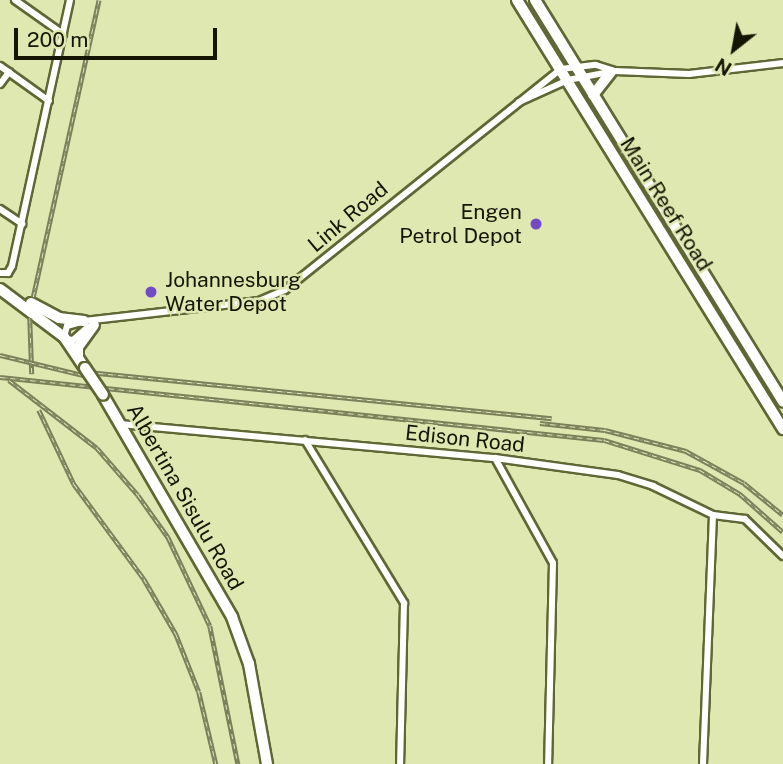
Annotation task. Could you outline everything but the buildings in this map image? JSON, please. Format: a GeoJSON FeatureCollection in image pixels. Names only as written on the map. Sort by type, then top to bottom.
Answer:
{"type":"FeatureCollection","features":[{"type":"Feature","properties":{"kind":"main road","name":"Main Reef Road"},"geometry":{"type":"LineString","coordinates":[[517,0],[783,429]]}},
{"type":"Feature","properties":{"kind":"main road","name":"Main Reef Road"},"geometry":{"type":"LineString","coordinates":[[535,0],[783,402]]}},
{"type":"Feature","properties":{"kind":"main road"},"geometry":{"type":"LineString","coordinates":[[593,95],[613,71]]}},
{"type":"Feature","properties":{"kind":"main road"},"geometry":{"type":"LineString","coordinates":[[0,287],[53,315],[89,323],[78,347],[78,357]]}},
{"type":"Feature","properties":{"kind":"main road","name":"Albertina Sisulu Road"},"geometry":{"type":"LineString","coordinates":[[0,287],[64,338],[78,357],[232,617],[249,664],[267,764]]}},
{"type":"Feature","properties":{"kind":"main road"},"geometry":{"type":"LineString","coordinates":[[732,347],[744,340]]}},
{"type":"Feature","properties":{"kind":"street"},"geometry":{"type":"LineString","coordinates":[[15,0],[63,34]]}},
{"type":"Feature","properties":{"kind":"street"},"geometry":{"type":"LineString","coordinates":[[0,273],[10,270],[22,224],[71,0]]}},
{"type":"Feature","properties":{"kind":"street"},"geometry":{"type":"LineString","coordinates":[[561,69],[575,65],[613,71],[689,74],[783,64]]}},
{"type":"Feature","properties":{"kind":"street"},"geometry":{"type":"LineString","coordinates":[[0,66],[49,101]]}},
{"type":"Feature","properties":{"kind":"street","name":"Link Road"},"geometry":{"type":"LineString","coordinates":[[89,323],[259,301],[285,290],[561,69]]}},
{"type":"Feature","properties":{"kind":"street","name":"Link Road"},"geometry":{"type":"LineString","coordinates":[[519,102],[568,80],[613,71]]}},
{"type":"Feature","properties":{"kind":"street"},"geometry":{"type":"LineString","coordinates":[[0,85],[9,72]]}},
{"type":"Feature","properties":{"kind":"street"},"geometry":{"type":"LineString","coordinates":[[0,209],[22,224]]}},
{"type":"Feature","properties":{"kind":"street"},"geometry":{"type":"LineString","coordinates":[[89,323],[73,340],[64,338],[67,326],[89,323],[113,320]]}},
{"type":"Feature","properties":{"kind":"street","name":"Edison Road"},"geometry":{"type":"LineString","coordinates":[[120,424],[495,458],[618,475],[653,486],[713,515],[746,519],[783,556]]}},
{"type":"Feature","properties":{"kind":"street"},"geometry":{"type":"LineString","coordinates":[[304,440],[404,603],[400,764]]}},
{"type":"Feature","properties":{"kind":"street"},"geometry":{"type":"LineString","coordinates":[[495,458],[553,564],[548,764]]}},
{"type":"Feature","properties":{"kind":"street"},"geometry":{"type":"LineString","coordinates":[[703,764],[713,515]]}},
{"type":"Feature","properties":{"kind":"railway"},"geometry":{"type":"LineString","coordinates":[[33,297],[99,0]]}},
{"type":"Feature","properties":{"kind":"railway"},"geometry":{"type":"LineString","coordinates":[[30,318],[32,374]]}},
{"type":"Feature","properties":{"kind":"railway"},"geometry":{"type":"LineString","coordinates":[[0,355],[87,376]]}},
{"type":"Feature","properties":{"kind":"railway"},"geometry":{"type":"LineString","coordinates":[[78,371],[552,418]]}},
{"type":"Feature","properties":{"kind":"railway"},"geometry":{"type":"LineString","coordinates":[[0,377],[604,440],[700,470],[740,494],[783,532]]}},
{"type":"Feature","properties":{"kind":"railway"},"geometry":{"type":"LineString","coordinates":[[9,380],[97,448],[138,495],[168,537],[210,626],[238,764]]}},
{"type":"Feature","properties":{"kind":"railway"},"geometry":{"type":"LineString","coordinates":[[39,410],[74,484],[144,579],[176,634],[199,692],[216,764]]}},
{"type":"Feature","properties":{"kind":"railway"},"geometry":{"type":"LineString","coordinates":[[540,423],[605,430],[686,451],[744,483],[783,515]]}},
{"type":"Feature","properties":{"kind":"place","name":"Engen Petrol Depot"},"geometry":{"type":"Point","coordinates":[536,224]}},
{"type":"Feature","properties":{"kind":"place","name":"Johannesburg Water Depot"},"geometry":{"type":"Point","coordinates":[151,292]}}]}
